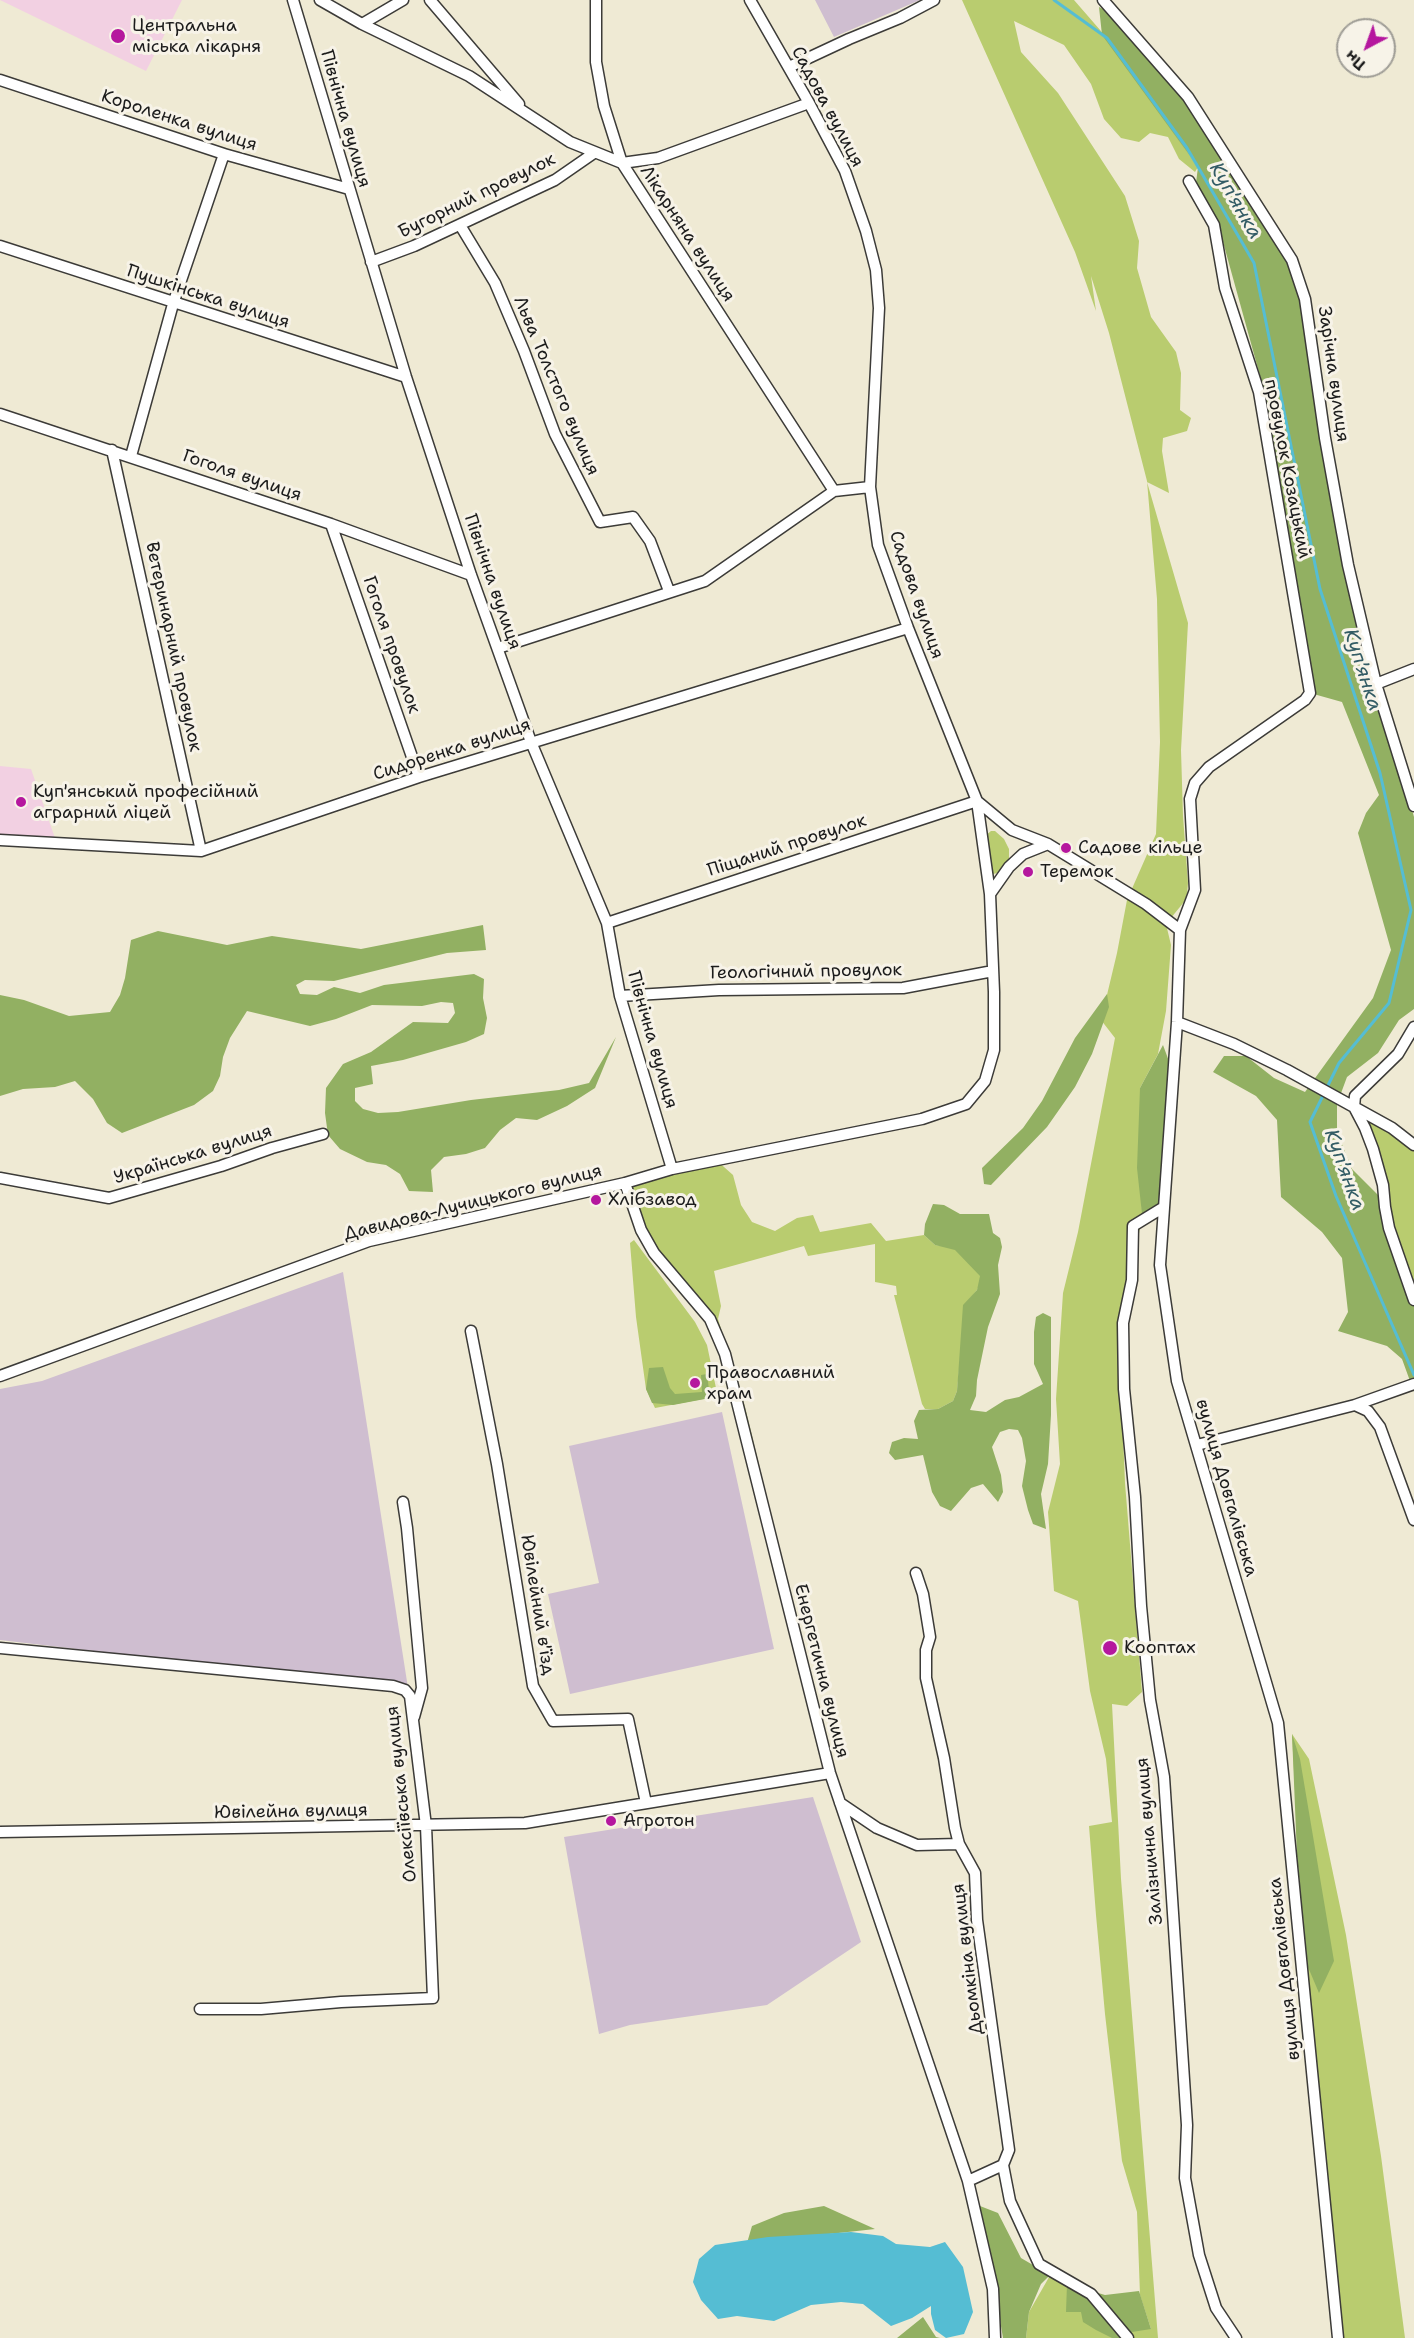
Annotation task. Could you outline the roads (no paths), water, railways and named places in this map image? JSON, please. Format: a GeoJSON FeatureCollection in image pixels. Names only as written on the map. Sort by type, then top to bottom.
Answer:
{"type":"FeatureCollection","features":[{"type":"Feature","properties":{"kind":"street","name":"Північна вулиця"},"geometry":{"type":"LineString","coordinates":[[293,0],[406,377],[471,575],[531,742],[607,923],[620,996],[672,1168]]}},
{"type":"Feature","properties":{"kind":"street","name":"Лікарняна вулиця"},"geometry":{"type":"LineString","coordinates":[[320,0],[362,24],[469,76],[570,142],[622,164],[834,491]]}},
{"type":"Feature","properties":{"kind":"street"},"geometry":{"type":"LineString","coordinates":[[362,24],[403,0]]}},
{"type":"Feature","properties":{"kind":"street"},"geometry":{"type":"LineString","coordinates":[[430,0],[526,113]]}},
{"type":"Feature","properties":{"kind":"street"},"geometry":{"type":"LineString","coordinates":[[596,0],[596,62],[604,106],[622,164],[658,158],[809,103]]}},
{"type":"Feature","properties":{"kind":"street","name":"Садова вулиця"},"geometry":{"type":"LineString","coordinates":[[750,0],[845,171],[866,231],[876,270],[879,308],[870,487],[878,545],[908,628],[977,801],[990,894],[994,1050],[985,1082],[966,1104]]}},
{"type":"Feature","properties":{"kind":"street"},"geometry":{"type":"LineString","coordinates":[[789,67],[900,18],[934,0]]}},
{"type":"Feature","properties":{"kind":"street","name":"Зарічна вулиця"},"geometry":{"type":"LineString","coordinates":[[1103,0],[1188,97],[1292,260],[1305,299],[1312,355],[1348,565],[1376,684],[1414,806]]}},
{"type":"Feature","properties":{"kind":"street","name":"Короленка вулиця"},"geometry":{"type":"LineString","coordinates":[[0,80],[224,154],[349,189]]}},
{"type":"Feature","properties":{"kind":"street","name":"Бугорний провулок"},"geometry":{"type":"LineString","coordinates":[[371,262],[414,246],[555,180],[594,153]]}},
{"type":"Feature","properties":{"kind":"street"},"geometry":{"type":"LineString","coordinates":[[131,456],[173,304],[224,154]]}},
{"type":"Feature","properties":{"kind":"street","name":"провулок Козацький"},"geometry":{"type":"LineString","coordinates":[[1189,181],[1214,225],[1225,288],[1259,392],[1308,676],[1310,693],[1305,700]]}},
{"type":"Feature","properties":{"kind":"street","name":"Льва Толстого вулиця"},"geometry":{"type":"LineString","coordinates":[[460,225],[495,283],[524,351],[555,434],[600,522],[633,517],[650,541],[669,591]]}},
{"type":"Feature","properties":{"kind":"street","name":"Пушкінська вулиця"},"geometry":{"type":"LineString","coordinates":[[0,246],[173,304],[406,377]]}},
{"type":"Feature","properties":{"kind":"street","name":"Гоголя вулиця"},"geometry":{"type":"LineString","coordinates":[[0,414],[331,524],[471,575]]}},
{"type":"Feature","properties":{"kind":"street","name":"Ветеринарний провулок"},"geometry":{"type":"LineString","coordinates":[[112,450],[201,851]]}},
{"type":"Feature","properties":{"kind":"street"},"geometry":{"type":"LineString","coordinates":[[498,648],[705,581],[834,491],[870,487]]}},
{"type":"Feature","properties":{"kind":"street","name":"Гоголя провулок"},"geometry":{"type":"LineString","coordinates":[[331,524],[419,777]]}},
{"type":"Feature","properties":{"kind":"street","name":"Сидоренка вулиця"},"geometry":{"type":"LineString","coordinates":[[0,840],[201,851],[419,777],[908,628]]}},
{"type":"Feature","properties":{"kind":"street"},"geometry":{"type":"LineString","coordinates":[[1376,684],[1414,669]]}},
{"type":"Feature","properties":{"kind":"street","name":"вулиця Довгалівська"},"geometry":{"type":"LineString","coordinates":[[1305,700],[1209,767],[1196,783],[1190,799],[1195,890],[1180,930],[1177,1022],[1160,1265],[1177,1381],[1278,1723],[1338,2338]]}},
{"type":"Feature","properties":{"kind":"street"},"geometry":{"type":"LineString","coordinates":[[977,801],[1012,830],[1048,844],[1146,904],[1180,930]]}},
{"type":"Feature","properties":{"kind":"street","name":"Піщаний провулок"},"geometry":{"type":"LineString","coordinates":[[607,923],[977,801]]}},
{"type":"Feature","properties":{"kind":"street"},"geometry":{"type":"LineString","coordinates":[[990,894],[1009,867],[1023,854],[1048,844]]}},
{"type":"Feature","properties":{"kind":"street","name":"Геологічний провулок"},"geometry":{"type":"LineString","coordinates":[[620,996],[719,990],[903,988],[993,971]]}},
{"type":"Feature","properties":{"kind":"street"},"geometry":{"type":"LineString","coordinates":[[1177,1022],[1234,1044],[1320,1088],[1392,1128],[1414,1145]]}},
{"type":"Feature","properties":{"kind":"street"},"geometry":{"type":"LineString","coordinates":[[1414,1027],[1398,1054],[1355,1096],[1354,1107],[1373,1149],[1383,1185],[1389,1228],[1414,1300]]}},
{"type":"Feature","properties":{"kind":"street","name":"Давидова-Лучицького вулиця"},"geometry":{"type":"LineString","coordinates":[[0,1376],[369,1241],[625,1183],[672,1168],[922,1119],[966,1104]]}},
{"type":"Feature","properties":{"kind":"street","name":"Українська вулиця"},"geometry":{"type":"LineString","coordinates":[[0,1178],[109,1198],[323,1134]]}},
{"type":"Feature","properties":{"kind":"street","name":"Енергетична вулиця"},"geometry":{"type":"LineString","coordinates":[[625,1183],[641,1230],[654,1253],[710,1319],[725,1353],[830,1773],[969,2181],[993,2289],[995,2338]]}},
{"type":"Feature","properties":{"kind":"street","name":"Залізнична вулиця"},"geometry":{"type":"LineString","coordinates":[[1164,1207],[1133,1226],[1132,1280],[1123,1323],[1124,1389],[1135,1497],[1141,1606],[1150,1700],[1164,1777],[1187,2125],[1185,2178],[1199,2255],[1215,2307],[1236,2338]]}},
{"type":"Feature","properties":{"kind":"street","name":"Ювілейний в'їзд"},"geometry":{"type":"LineString","coordinates":[[471,1331],[497,1464],[533,1686],[553,1721],[628,1719],[646,1803]]}},
{"type":"Feature","properties":{"kind":"street"},"geometry":{"type":"LineString","coordinates":[[1197,1445],[1355,1405],[1414,1384]]}},
{"type":"Feature","properties":{"kind":"street"},"geometry":{"type":"LineString","coordinates":[[1355,1405],[1368,1411],[1380,1426],[1414,1520]]}},
{"type":"Feature","properties":{"kind":"street"},"geometry":{"type":"LineString","coordinates":[[403,1502],[422,1688],[413,1724]]}},
{"type":"Feature","properties":{"kind":"street","name":"Дьомкіна вулиця"},"geometry":{"type":"LineString","coordinates":[[916,1573],[923,1594],[930,1638],[926,1650],[926,1678],[944,1758],[959,1844],[975,1873],[978,1920],[1009,2150],[1003,2164],[1010,2201],[1039,2264],[1091,2294],[1128,2338]]}},
{"type":"Feature","properties":{"kind":"street","name":"Олексіївська вулиця"},"geometry":{"type":"LineString","coordinates":[[0,1648],[393,1686],[405,1690],[410,1696],[426,1826],[433,1998],[341,2002],[261,2009],[200,2008]]}},
{"type":"Feature","properties":{"kind":"street","name":"Ювілейна вулиця"},"geometry":{"type":"LineString","coordinates":[[0,1832],[525,1823],[830,1773]]}},
{"type":"Feature","properties":{"kind":"street"},"geometry":{"type":"LineString","coordinates":[[840,1803],[877,1828],[917,1845],[959,1844]]}},
{"type":"Feature","properties":{"kind":"street"},"geometry":{"type":"LineString","coordinates":[[969,2181],[1003,2164]]}},
{"type":"Feature","properties":{"kind":"water"},"geometry":{"type":"Polygon","coordinates":[[[851,2232],[883,2236],[896,2244],[930,2247],[945,2242],[963,2267],[973,2312],[964,2334],[946,2338],[935,2330],[931,2306],[912,2318],[891,2326],[863,2304],[841,2302],[811,2305],[774,2321],[737,2316],[718,2319],[701,2300],[693,2282],[699,2259],[715,2245],[768,2237],[851,2232]]]}},
{"type":"Feature","properties":{"kind":"waterway","name":"Куп'янка"},"geometry":{"type":"LineString","coordinates":[[1054,0],[1107,38],[1187,148],[1254,263],[1320,589],[1380,773],[1411,910],[1389,1003],[1339,1063],[1310,1122],[1336,1196],[1414,1375]]}},
{"type":"Feature","properties":{"kind":"place","name":"Центральна міська лікарня"},"geometry":{"type":"Point","coordinates":[118,36]}},
{"type":"Feature","properties":{"kind":"place","name":"Куп'янський професійний аграрний ліцей"},"geometry":{"type":"Point","coordinates":[21,802]}},
{"type":"Feature","properties":{"kind":"place","name":"Садове кільце"},"geometry":{"type":"Point","coordinates":[1066,848]}},
{"type":"Feature","properties":{"kind":"place","name":"Теремок"},"geometry":{"type":"Point","coordinates":[1028,872]}},
{"type":"Feature","properties":{"kind":"place","name":"Хлібзавод"},"geometry":{"type":"Point","coordinates":[596,1200]}},
{"type":"Feature","properties":{"kind":"place","name":"Православний храм"},"geometry":{"type":"Point","coordinates":[695,1383]}},
{"type":"Feature","properties":{"kind":"place","name":"Кооптах"},"geometry":{"type":"Point","coordinates":[1110,1648]}},
{"type":"Feature","properties":{"kind":"place","name":"Агротон"},"geometry":{"type":"Point","coordinates":[611,1821]}}]}
